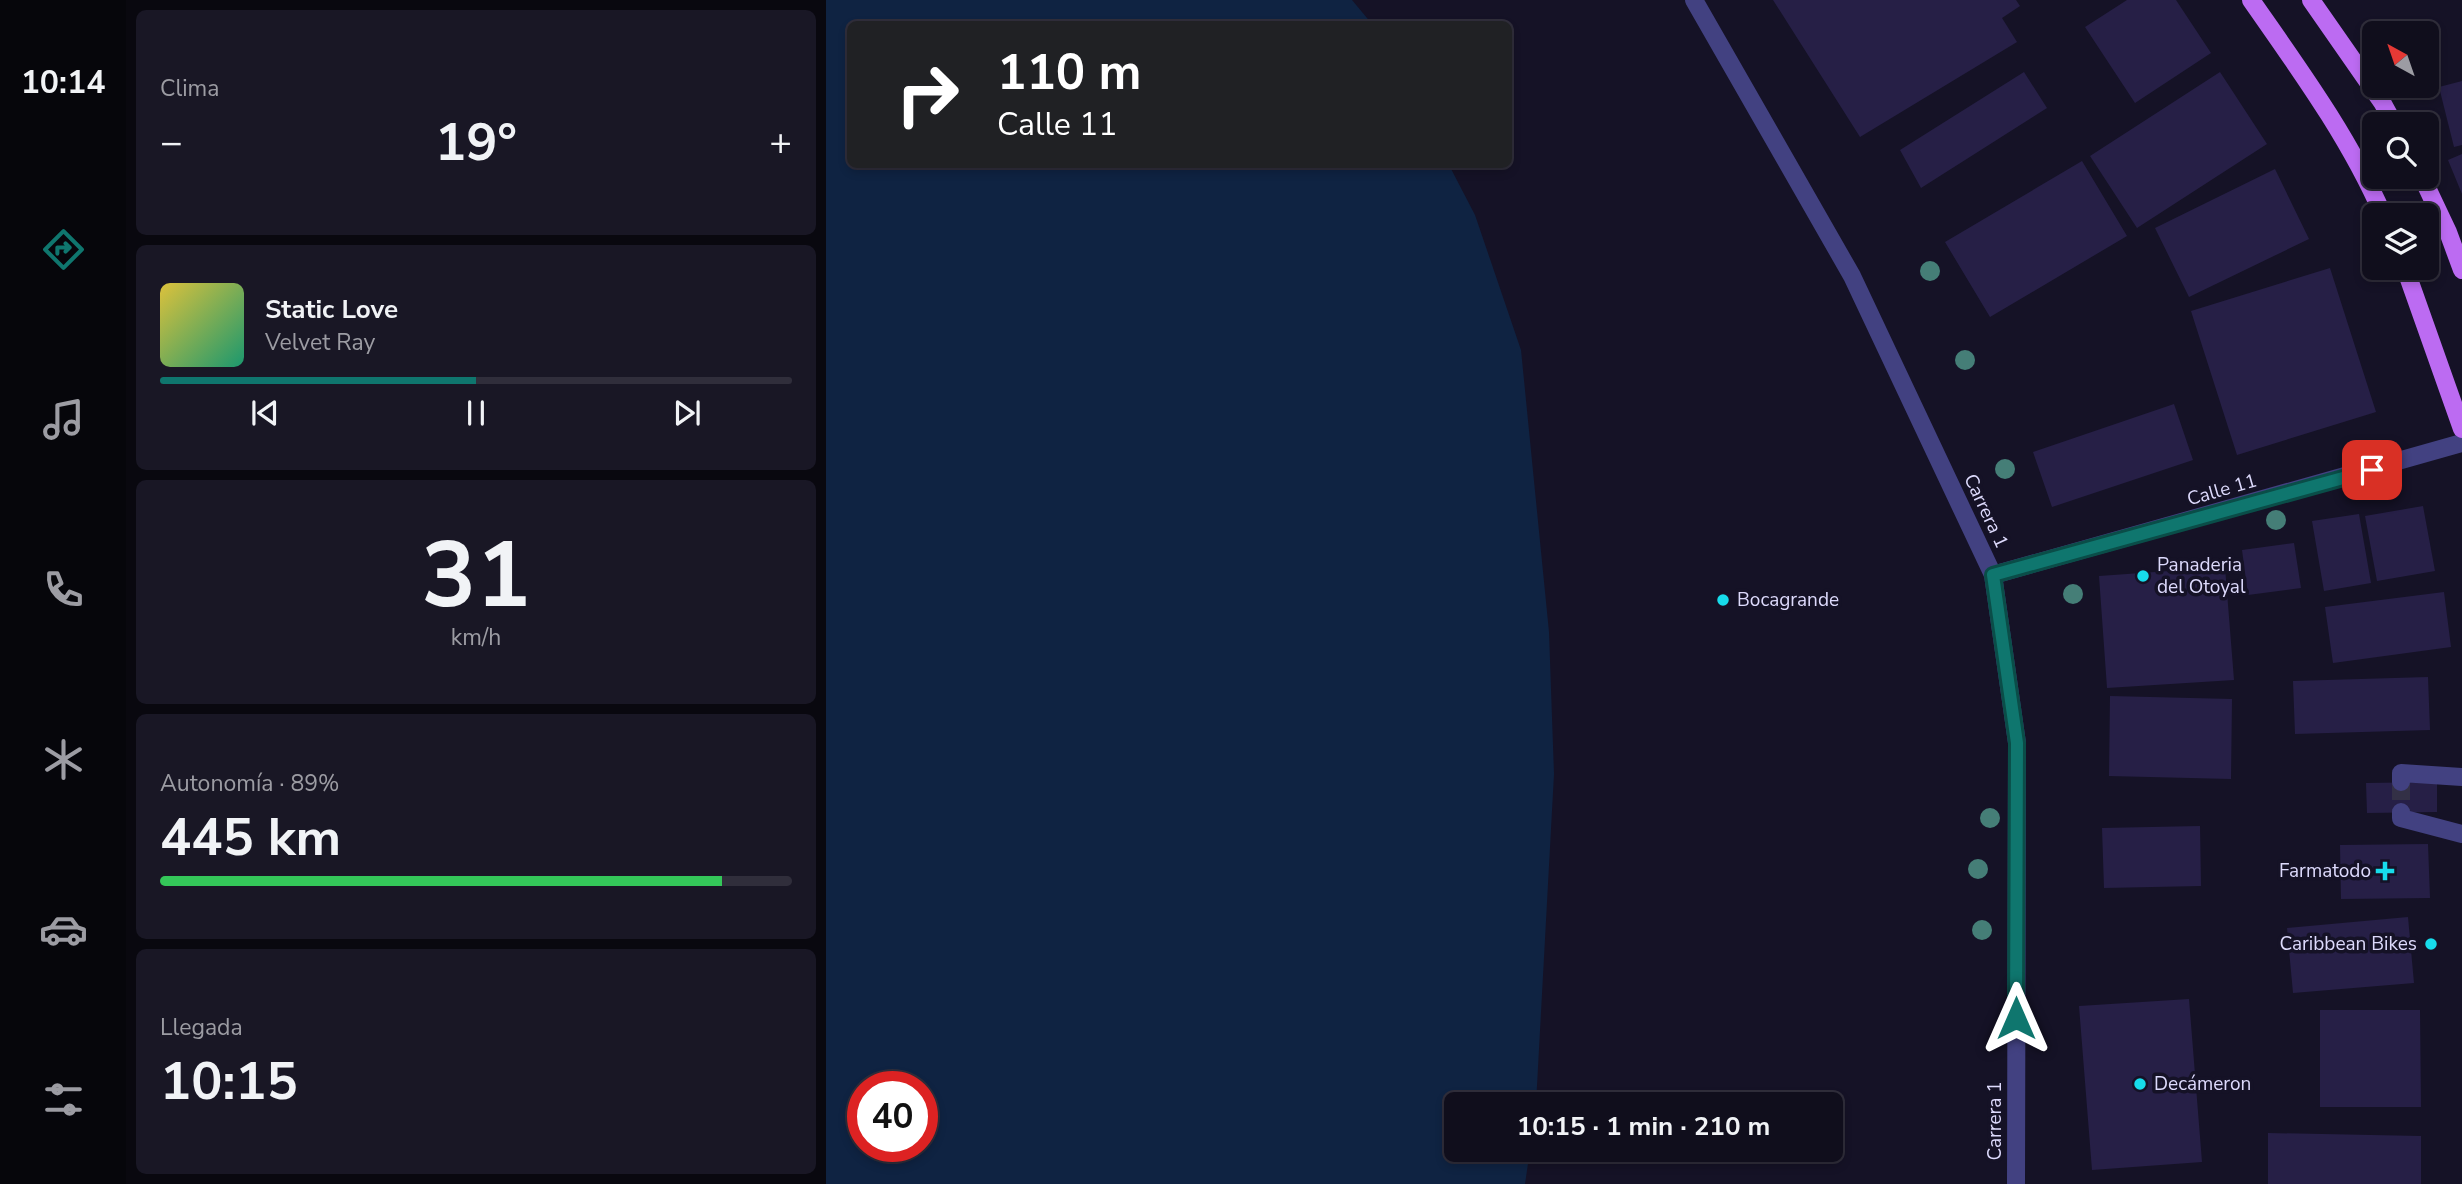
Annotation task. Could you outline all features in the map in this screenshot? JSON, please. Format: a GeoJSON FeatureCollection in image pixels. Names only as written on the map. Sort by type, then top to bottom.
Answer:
{"type":"FeatureCollection","features":[{"type":"Feature","properties":{"kind":"main road"},"geometry":{"type":"LineString","coordinates":[[2251,0],[2326,108],[2378,203]]}},
{"type":"Feature","properties":{"kind":"main road"},"geometry":{"type":"LineString","coordinates":[[2311,0],[2387,112]]}},
{"type":"Feature","properties":{"kind":"main road"},"geometry":{"type":"LineString","coordinates":[[2427,189],[2448,232],[2462,270]]}},
{"type":"Feature","properties":{"kind":"main road"},"geometry":{"type":"LineString","coordinates":[[2409,280],[2462,429]]}},
{"type":"Feature","properties":{"kind":"street","name":"Carrera 1"},"geometry":{"type":"LineString","coordinates":[[1694,0],[1852,276],[1993,575],[2017,743],[2016,1184]]}},
{"type":"Feature","properties":{"kind":"street","name":"Calle 11"},"geometry":{"type":"LineString","coordinates":[[1993,575],[2462,443]]}},
{"type":"Feature","properties":{"kind":"street"},"geometry":{"type":"LineString","coordinates":[[2401,782],[2401,773],[2462,777]]}},
{"type":"Feature","properties":{"kind":"street"},"geometry":{"type":"LineString","coordinates":[[2401,813],[2401,818],[2462,834]]}},
{"type":"Feature","properties":{"kind":"water"},"geometry":{"type":"Polygon","coordinates":[[[826,0],[1352,0],[1370,21],[847,21],[847,168],[1451,168],[1475,215],[1521,350],[1549,632],[1554,774],[1537,1092],[1444,1092],[1444,1162],[1528,1162],[1525,1184],[826,1184],[826,0]]]}},
{"type":"Feature","properties":{"kind":"building"},"geometry":{"type":"Polygon","coordinates":[[[1773,0],[2016,0],[2020,6],[2002,18],[2017,42],[1860,137],[1773,0]]]}},
{"type":"Feature","properties":{"kind":"building"},"geometry":{"type":"Polygon","coordinates":[[[2127,0],[2176,0],[2211,53],[2135,103],[2085,27],[2127,0]]]}},
{"type":"Feature","properties":{"kind":"building"},"geometry":{"type":"Polygon","coordinates":[[[2024,72],[2047,108],[1921,188],[1900,150],[2024,72]]]}},
{"type":"Feature","properties":{"kind":"building"},"geometry":{"type":"Polygon","coordinates":[[[2220,72],[2267,144],[2137,228],[2090,156],[2220,72]]]}},
{"type":"Feature","properties":{"kind":"building"},"geometry":{"type":"Polygon","coordinates":[[[2462,81],[2462,145],[2454,147],[2440,87],[2462,81]]]}},
{"type":"Feature","properties":{"kind":"building"},"geometry":{"type":"Polygon","coordinates":[[[2462,154],[2462,194],[2448,160],[2462,154]]]}},
{"type":"Feature","properties":{"kind":"building"},"geometry":{"type":"Polygon","coordinates":[[[2082,161],[2127,236],[1990,317],[1945,242],[2082,161]]]}},
{"type":"Feature","properties":{"kind":"building"},"geometry":{"type":"Polygon","coordinates":[[[2275,169],[2309,239],[2189,297],[2155,228],[2275,169]]]}},
{"type":"Feature","properties":{"kind":"building"},"geometry":{"type":"Polygon","coordinates":[[[2330,268],[2376,412],[2237,455],[2191,311],[2330,268]]]}},
{"type":"Feature","properties":{"kind":"building"},"geometry":{"type":"Polygon","coordinates":[[[2174,404],[2193,460],[2052,507],[2033,452],[2174,404]]]}},
{"type":"Feature","properties":{"kind":"building"},"geometry":{"type":"Polygon","coordinates":[[[2423,506],[2435,571],[2377,581],[2365,516],[2423,506]]]}},
{"type":"Feature","properties":{"kind":"building"},"geometry":{"type":"Polygon","coordinates":[[[2359,514],[2371,583],[2324,591],[2312,521],[2359,514]]]}},
{"type":"Feature","properties":{"kind":"building"},"geometry":{"type":"Polygon","coordinates":[[[2294,543],[2301,588],[2248,595],[2242,550],[2294,543]]]}},
{"type":"Feature","properties":{"kind":"building"},"geometry":{"type":"Polygon","coordinates":[[[2225,567],[2234,680],[2107,688],[2099,576],[2225,567]]]}},
{"type":"Feature","properties":{"kind":"building"},"geometry":{"type":"Polygon","coordinates":[[[2444,592],[2451,647],[2333,663],[2325,607],[2444,592]]]}},
{"type":"Feature","properties":{"kind":"building"},"geometry":{"type":"Polygon","coordinates":[[[2428,677],[2430,730],[2295,734],[2293,681],[2428,677]]]}},
{"type":"Feature","properties":{"kind":"building"},"geometry":{"type":"Polygon","coordinates":[[[2110,696],[2232,699],[2231,779],[2109,776],[2110,696]]]}},
{"type":"Feature","properties":{"kind":"building"},"geometry":{"type":"Polygon","coordinates":[[[2437,782],[2437,812],[2367,813],[2366,783],[2437,782]]]}},
{"type":"Feature","properties":{"kind":"building"},"geometry":{"type":"Polygon","coordinates":[[[2200,826],[2201,886],[2104,888],[2102,828],[2200,826]]]}},
{"type":"Feature","properties":{"kind":"building","name":"Farmatodo"},"geometry":{"type":"Polygon","coordinates":[[[2428,844],[2430,898],[2341,899],[2340,845],[2428,844]]]}},
{"type":"Feature","properties":{"kind":"building"},"geometry":{"type":"Polygon","coordinates":[[[2408,917],[2414,983],[2293,993],[2287,928],[2408,917]]]}},
{"type":"Feature","properties":{"kind":"building","name":"Decámeron"},"geometry":{"type":"Polygon","coordinates":[[[2189,999],[2202,1162],[2092,1170],[2079,1006],[2189,999]]]}},
{"type":"Feature","properties":{"kind":"building"},"geometry":{"type":"Polygon","coordinates":[[[2320,1010],[2420,1010],[2421,1107],[2320,1107],[2320,1010]]]}},
{"type":"Feature","properties":{"kind":"building"},"geometry":{"type":"Polygon","coordinates":[[[2268,1133],[2421,1136],[2421,1184],[2268,1184],[2268,1133]]]}},
{"type":"Feature","properties":{"kind":"tunnel"},"geometry":{"type":"LineString","coordinates":[[2401,782],[2401,812]]}},
{"type":"Feature","properties":{"kind":"place","name":"Panaderia del Otoyal"},"geometry":{"type":"Point","coordinates":[2143,576]}},
{"type":"Feature","properties":{"kind":"place","name":"Bocagrande"},"geometry":{"type":"Point","coordinates":[1723,600]}},
{"type":"Feature","properties":{"kind":"place","name":"Farmatodo"},"geometry":{"type":"Point","coordinates":[2385,871]}},
{"type":"Feature","properties":{"kind":"place","name":"Caribbean Bikes"},"geometry":{"type":"Point","coordinates":[2431,944]}},
{"type":"Feature","properties":{"kind":"place","name":"Decámeron"},"geometry":{"type":"Point","coordinates":[2140,1084]}},
{"type":"Feature","properties":{"kind":"route"},"geometry":{"type":"LineString","coordinates":[[2016,1018],[2017,743],[1993,575],[2372,470]]}}]}
